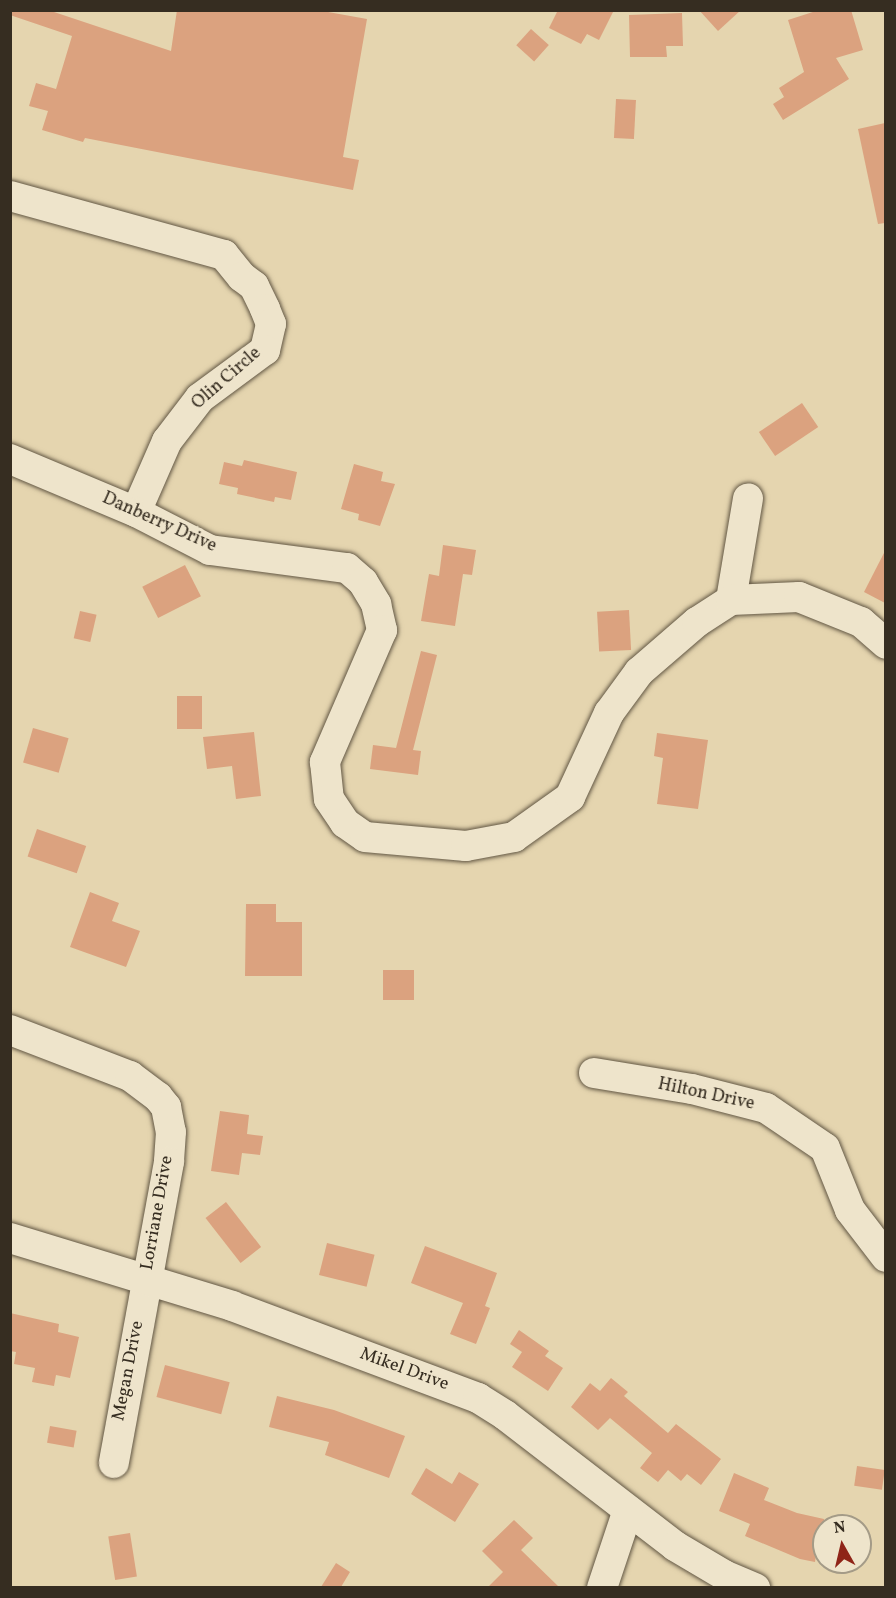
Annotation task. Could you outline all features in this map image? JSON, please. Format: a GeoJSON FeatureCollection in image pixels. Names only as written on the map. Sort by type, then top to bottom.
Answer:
{"type":"FeatureCollection","features":[{"type":"Feature","properties":{"kind":"street","name":"Olin Circle"},"geometry":{"type":"LineString","coordinates":[[10,196],[224,255],[242,277],[254,286],[271,324],[265,350],[200,398],[167,441],[136,512]]}},
{"type":"Feature","properties":{"kind":"street","name":"Danberry Drive"},"geometry":{"type":"LineString","coordinates":[[10,459],[136,512],[210,550],[347,568],[363,582],[372,597],[382,630],[325,762],[329,799],[345,823],[365,837],[466,846],[514,837],[570,797],[609,713],[639,672],[697,622],[731,600]]}},
{"type":"Feature","properties":{"kind":"street"},"geometry":{"type":"LineString","coordinates":[[748,498],[731,600],[799,597],[861,622],[885,644]]}},
{"type":"Feature","properties":{"kind":"street","name":"Lorriane Drive"},"geometry":{"type":"LineString","coordinates":[[10,1030],[130,1076],[145,1086],[166,1107],[171,1132],[169,1162],[146,1280]]}},
{"type":"Feature","properties":{"kind":"street","name":"Hilton Drive"},"geometry":{"type":"LineString","coordinates":[[594,1073],[692,1089],[766,1108],[825,1148],[850,1210],[885,1257]]}},
{"type":"Feature","properties":{"kind":"street","name":"Mikel Drive"},"geometry":{"type":"LineString","coordinates":[[10,1238],[232,1306],[478,1398],[505,1415],[675,1546],[724,1575],[755,1587]]}},
{"type":"Feature","properties":{"kind":"street","name":"Megan Drive"},"geometry":{"type":"LineString","coordinates":[[114,1463],[146,1280]]}},
{"type":"Feature","properties":{"kind":"street"},"geometry":{"type":"LineString","coordinates":[[602,1587],[628,1510]]}},
{"type":"Feature","properties":{"kind":"building"},"geometry":{"type":"Polygon","coordinates":[[[10,10],[48,10],[171,51],[177,10],[317,10],[367,19],[343,157],[359,160],[353,190],[85,138],[83,142],[42,130],[48,111],[29,106],[36,83],[56,89],[72,36],[10,15],[10,10]]]}},
{"type":"Feature","properties":{"kind":"building"},"geometry":{"type":"Polygon","coordinates":[[[558,10],[614,10],[599,40],[587,34],[581,44],[549,28],[558,10]]]}},
{"type":"Feature","properties":{"kind":"building"},"geometry":{"type":"Polygon","coordinates":[[[699,10],[741,10],[718,31],[699,10]]]}},
{"type":"Feature","properties":{"kind":"building"},"geometry":{"type":"Polygon","coordinates":[[[819,10],[851,10],[863,50],[836,58],[849,79],[783,120],[773,104],[784,97],[779,88],[804,72],[788,20],[819,10]]]}},
{"type":"Feature","properties":{"kind":"building"},"geometry":{"type":"Polygon","coordinates":[[[682,13],[683,46],[666,46],[667,57],[630,57],[629,15],[682,13]]]}},
{"type":"Feature","properties":{"kind":"building"},"geometry":{"type":"Polygon","coordinates":[[[531,29],[549,45],[534,61],[516,45],[531,29]]]}},
{"type":"Feature","properties":{"kind":"building"},"geometry":{"type":"Polygon","coordinates":[[[616,99],[636,100],[634,139],[614,138],[616,99]]]}},
{"type":"Feature","properties":{"kind":"building"},"geometry":{"type":"Polygon","coordinates":[[[885,123],[885,223],[878,224],[858,129],[885,123]]]}},
{"type":"Feature","properties":{"kind":"building"},"geometry":{"type":"Polygon","coordinates":[[[802,403],[818,427],[775,456],[759,432],[802,403]]]}},
{"type":"Feature","properties":{"kind":"building"},"geometry":{"type":"Polygon","coordinates":[[[244,460],[297,472],[291,500],[275,497],[274,502],[237,494],[238,488],[219,484],[224,462],[242,466],[244,460]]]}},
{"type":"Feature","properties":{"kind":"building"},"geometry":{"type":"Polygon","coordinates":[[[354,464],[383,472],[381,481],[395,484],[380,526],[358,520],[359,514],[341,509],[354,464]]]}},
{"type":"Feature","properties":{"kind":"building"},"geometry":{"type":"Polygon","coordinates":[[[443,545],[476,550],[472,575],[463,574],[455,626],[421,621],[429,574],[439,576],[443,545]]]}},
{"type":"Feature","properties":{"kind":"building"},"geometry":{"type":"Polygon","coordinates":[[[885,551],[885,603],[864,592],[885,551]]]}},
{"type":"Feature","properties":{"kind":"building"},"geometry":{"type":"Polygon","coordinates":[[[185,565],[201,596],[158,618],[142,587],[185,565]]]}},
{"type":"Feature","properties":{"kind":"building"},"geometry":{"type":"Polygon","coordinates":[[[629,610],[631,650],[599,652],[597,612],[629,610]]]}},
{"type":"Feature","properties":{"kind":"building"},"geometry":{"type":"Polygon","coordinates":[[[80,611],[97,615],[90,642],[74,638],[80,611]]]}},
{"type":"Feature","properties":{"kind":"building"},"geometry":{"type":"Polygon","coordinates":[[[421,651],[437,655],[413,750],[421,751],[418,775],[370,769],[373,745],[396,748],[421,651]]]}},
{"type":"Feature","properties":{"kind":"building"},"geometry":{"type":"Polygon","coordinates":[[[177,696],[202,696],[202,729],[177,729],[177,696]]]}},
{"type":"Feature","properties":{"kind":"building"},"geometry":{"type":"Polygon","coordinates":[[[33,728],[69,738],[59,773],[23,763],[33,728]]]}},
{"type":"Feature","properties":{"kind":"building"},"geometry":{"type":"Polygon","coordinates":[[[254,732],[261,796],[236,799],[232,766],[207,769],[203,737],[254,732]]]}},
{"type":"Feature","properties":{"kind":"building"},"geometry":{"type":"Polygon","coordinates":[[[657,733],[708,740],[698,809],[657,804],[663,758],[654,756],[657,733]]]}},
{"type":"Feature","properties":{"kind":"building"},"geometry":{"type":"Polygon","coordinates":[[[37,829],[86,846],[77,873],[28,856],[37,829]]]}},
{"type":"Feature","properties":{"kind":"building"},"geometry":{"type":"Polygon","coordinates":[[[90,892],[119,903],[112,921],[140,931],[126,967],[70,947],[90,892]]]}},
{"type":"Feature","properties":{"kind":"building"},"geometry":{"type":"Polygon","coordinates":[[[246,904],[276,904],[276,922],[302,922],[302,976],[245,976],[246,904]]]}},
{"type":"Feature","properties":{"kind":"building"},"geometry":{"type":"Polygon","coordinates":[[[383,970],[414,970],[414,1000],[383,1000],[383,970]]]}},
{"type":"Feature","properties":{"kind":"building"},"geometry":{"type":"Polygon","coordinates":[[[220,1111],[249,1115],[247,1134],[263,1136],[260,1155],[242,1153],[239,1175],[211,1171],[220,1111]]]}},
{"type":"Feature","properties":{"kind":"building"},"geometry":{"type":"Polygon","coordinates":[[[226,1202],[261,1247],[241,1263],[206,1218],[226,1202]]]}},
{"type":"Feature","properties":{"kind":"building"},"geometry":{"type":"Polygon","coordinates":[[[327,1243],[375,1255],[367,1287],[319,1275],[327,1243]]]}},
{"type":"Feature","properties":{"kind":"building"},"geometry":{"type":"Polygon","coordinates":[[[425,1246],[497,1273],[485,1306],[490,1308],[476,1344],[450,1334],[463,1303],[411,1283],[425,1246]]]}},
{"type":"Feature","properties":{"kind":"building"},"geometry":{"type":"Polygon","coordinates":[[[10,1313],[59,1324],[58,1332],[79,1337],[70,1378],[56,1375],[54,1386],[32,1382],[35,1368],[14,1364],[16,1352],[10,1351],[10,1313]]]}},
{"type":"Feature","properties":{"kind":"building"},"geometry":{"type":"Polygon","coordinates":[[[519,1330],[549,1351],[545,1356],[563,1368],[548,1391],[512,1367],[522,1352],[510,1344],[519,1330]]]}},
{"type":"Feature","properties":{"kind":"building"},"geometry":{"type":"Polygon","coordinates":[[[165,1365],[230,1382],[221,1414],[156,1397],[165,1365]]]}},
{"type":"Feature","properties":{"kind":"building"},"geometry":{"type":"Polygon","coordinates":[[[611,1378],[628,1392],[624,1396],[668,1433],[676,1424],[721,1459],[701,1485],[687,1474],[681,1481],[668,1470],[658,1482],[640,1468],[652,1453],[610,1418],[598,1430],[571,1407],[590,1383],[600,1391],[611,1378]]]}},
{"type":"Feature","properties":{"kind":"building"},"geometry":{"type":"Polygon","coordinates":[[[277,1396],[334,1410],[405,1436],[389,1478],[325,1455],[329,1442],[269,1427],[277,1396]]]}},
{"type":"Feature","properties":{"kind":"building"},"geometry":{"type":"Polygon","coordinates":[[[50,1426],[77,1431],[74,1447],[47,1443],[50,1426]]]}},
{"type":"Feature","properties":{"kind":"building"},"geometry":{"type":"Polygon","coordinates":[[[857,1466],[885,1470],[882,1490],[854,1486],[857,1466]]]}},
{"type":"Feature","properties":{"kind":"building"},"geometry":{"type":"Polygon","coordinates":[[[426,1468],[452,1484],[459,1472],[479,1484],[455,1522],[411,1494],[426,1468]]]}},
{"type":"Feature","properties":{"kind":"building"},"geometry":{"type":"Polygon","coordinates":[[[734,1473],[769,1488],[764,1500],[812,1516],[812,1561],[800,1559],[745,1536],[750,1524],[719,1511],[734,1473]]]}},
{"type":"Feature","properties":{"kind":"building"},"geometry":{"type":"Polygon","coordinates":[[[514,1520],[533,1538],[521,1550],[559,1587],[488,1587],[503,1572],[482,1551],[514,1520]]]}},
{"type":"Feature","properties":{"kind":"building"},"geometry":{"type":"Polygon","coordinates":[[[130,1533],[137,1576],[115,1580],[108,1536],[130,1533]]]}},
{"type":"Feature","properties":{"kind":"building"},"geometry":{"type":"Polygon","coordinates":[[[336,1563],[350,1572],[341,1587],[321,1587],[336,1563]]]}}]}
